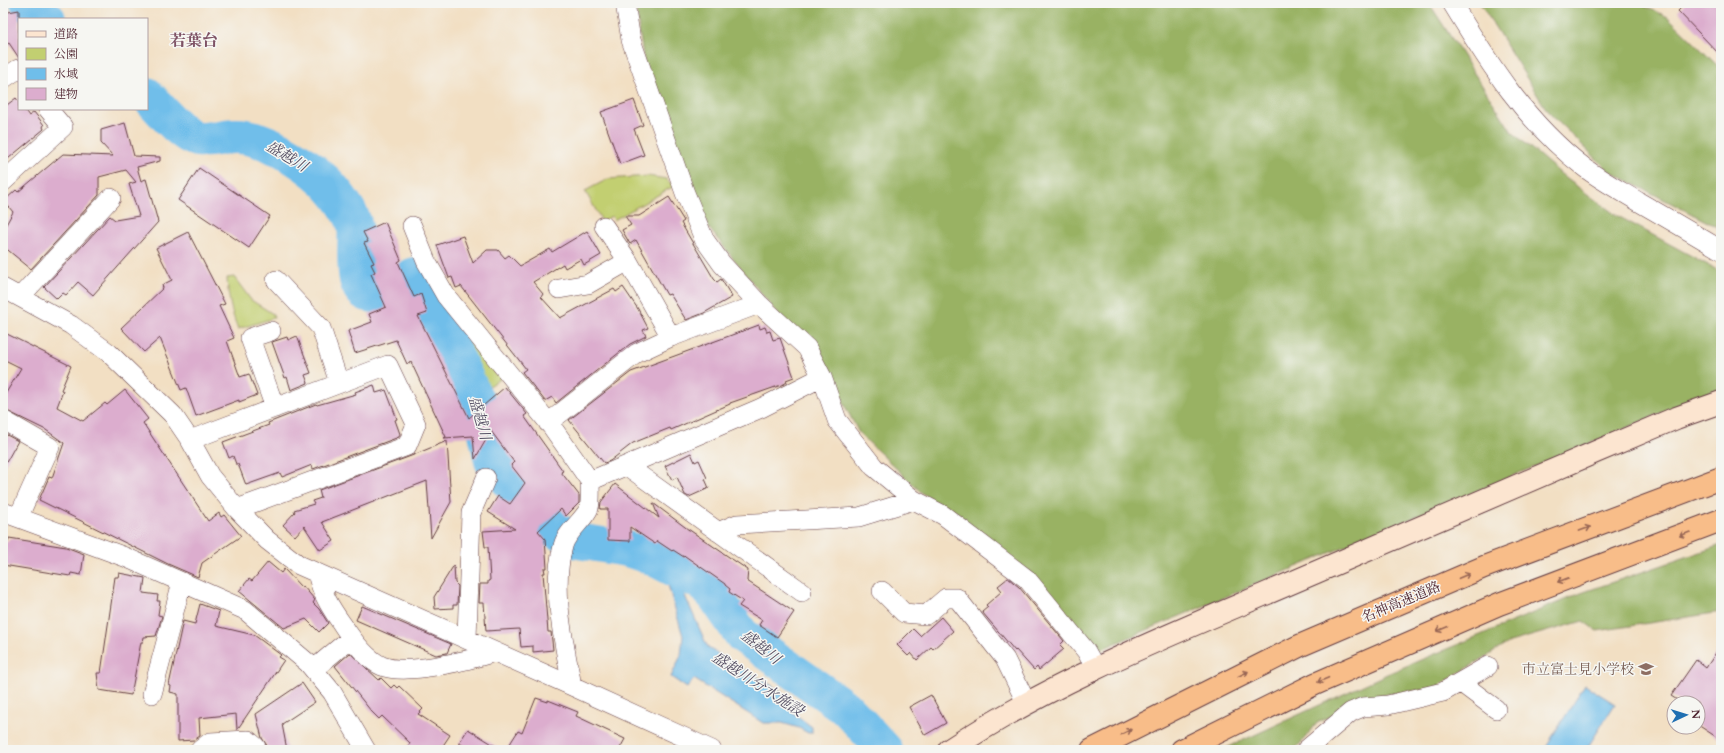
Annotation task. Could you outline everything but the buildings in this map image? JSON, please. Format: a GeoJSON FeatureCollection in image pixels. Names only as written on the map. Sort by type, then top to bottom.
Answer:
{"type":"FeatureCollection","features":[{"type":"Feature","properties":{"kind":"highway","name":"名神高速道路"},"geometry":{"type":"LineString","coordinates":[[1092,750],[1299,646],[1484,567],[1721,478]]}},
{"type":"Feature","properties":{"kind":"highway"},"geometry":{"type":"LineString","coordinates":[[1182,750],[1315,684],[1499,604],[1721,520]]}},
{"type":"Feature","properties":{"kind":"street"},"geometry":{"type":"LineString","coordinates":[[625,3],[631,40],[685,193],[704,239],[722,264],[759,304],[807,348],[822,377],[837,420],[874,467],[914,500],[943,515],[1027,579],[1086,651],[1096,668]]}},
{"type":"Feature","properties":{"kind":"street"},"geometry":{"type":"LineString","coordinates":[[1452,3],[1487,60],[1514,97],[1536,124],[1568,154],[1604,182],[1721,250]]}},
{"type":"Feature","properties":{"kind":"street"},"geometry":{"type":"LineString","coordinates":[[3,79],[18,69]]}},
{"type":"Feature","properties":{"kind":"street"},"geometry":{"type":"LineString","coordinates":[[3,182],[63,127],[49,110]]}},
{"type":"Feature","properties":{"kind":"street"},"geometry":{"type":"LineString","coordinates":[[20,297],[111,198]]}},
{"type":"Feature","properties":{"kind":"street"},"geometry":{"type":"LineString","coordinates":[[412,226],[426,261],[446,296],[548,423],[590,481],[589,509],[568,536],[559,560],[559,609],[572,686]]}},
{"type":"Feature","properties":{"kind":"street"},"geometry":{"type":"LineString","coordinates":[[604,226],[628,261],[671,337]]}},
{"type":"Feature","properties":{"kind":"street"},"geometry":{"type":"LineString","coordinates":[[559,289],[588,284],[628,261]]}},
{"type":"Feature","properties":{"kind":"street"},"geometry":{"type":"LineString","coordinates":[[276,280],[321,328],[339,383]]}},
{"type":"Feature","properties":{"kind":"street"},"geometry":{"type":"LineString","coordinates":[[3,288],[71,325],[109,353],[173,415],[190,440],[210,476],[237,508],[267,540],[299,565],[712,750]]}},
{"type":"Feature","properties":{"kind":"street"},"geometry":{"type":"LineString","coordinates":[[548,423],[637,353],[671,337],[759,304]]}},
{"type":"Feature","properties":{"kind":"street"},"geometry":{"type":"LineString","coordinates":[[271,331],[250,338],[275,408]]}},
{"type":"Feature","properties":{"kind":"street"},"geometry":{"type":"LineString","coordinates":[[190,440],[388,365],[416,424],[407,446],[237,508]]}},
{"type":"Feature","properties":{"kind":"street"},"geometry":{"type":"LineString","coordinates":[[590,481],[761,408],[822,377]]}},
{"type":"Feature","properties":{"kind":"street"},"geometry":{"type":"LineString","coordinates":[[952,749],[987,725],[1026,702],[1150,643],[1524,482],[1676,418],[1721,402]]}},
{"type":"Feature","properties":{"kind":"street"},"geometry":{"type":"LineString","coordinates":[[3,420],[50,447],[11,514],[125,557],[245,610],[314,669],[332,692],[366,750]]}},
{"type":"Feature","properties":{"kind":"street"},"geometry":{"type":"LineString","coordinates":[[627,466],[802,592]]}},
{"type":"Feature","properties":{"kind":"street"},"geometry":{"type":"LineString","coordinates":[[467,639],[471,513],[486,478]]}},
{"type":"Feature","properties":{"kind":"street"},"geometry":{"type":"LineString","coordinates":[[718,532],[737,524],[859,517],[914,500]]}},
{"type":"Feature","properties":{"kind":"street"},"geometry":{"type":"LineString","coordinates":[[317,573],[320,589],[351,638],[365,653],[382,666],[406,669],[455,663],[475,659],[495,652]]}},
{"type":"Feature","properties":{"kind":"street"},"geometry":{"type":"LineString","coordinates":[[152,694],[182,582]]}},
{"type":"Feature","properties":{"kind":"street"},"geometry":{"type":"LineString","coordinates":[[882,591],[904,613],[926,615],[946,598],[957,598],[1005,659],[1026,702]]}},
{"type":"Feature","properties":{"kind":"street"},"geometry":{"type":"LineString","coordinates":[[314,669],[351,638]]}},
{"type":"Feature","properties":{"kind":"street"},"geometry":{"type":"LineString","coordinates":[[1306,750],[1351,712],[1363,707],[1388,705],[1443,692],[1488,666]]}},
{"type":"Feature","properties":{"kind":"street"},"geometry":{"type":"LineString","coordinates":[[1460,682],[1496,709]]}},
{"type":"Feature","properties":{"kind":"street"},"geometry":{"type":"LineString","coordinates":[[200,750],[210,742],[248,740],[256,747],[257,750]]}},
{"type":"Feature","properties":{"kind":"green space"},"geometry":{"type":"Polygon","coordinates":[[[635,3],[1429,3],[1512,132],[1567,179],[1616,215],[1721,272],[1721,388],[1097,651],[1047,593],[1012,559],[922,493],[859,433],[833,383],[708,227],[645,69],[635,3]]]}},
{"type":"Feature","properties":{"kind":"green space"},"geometry":{"type":"Polygon","coordinates":[[[1480,3],[1637,3],[1668,17],[1721,69],[1721,229],[1609,171],[1548,112],[1480,3]]]}},
{"type":"Feature","properties":{"kind":"green space"},"geometry":{"type":"Polygon","coordinates":[[[648,176],[666,179],[674,186],[614,220],[612,216],[602,221],[585,191],[608,179],[648,176]]]}},
{"type":"Feature","properties":{"kind":"green space"},"geometry":{"type":"Polygon","coordinates":[[[234,277],[251,300],[273,314],[274,318],[238,329],[229,298],[227,285],[227,278],[234,277]]]}},
{"type":"Feature","properties":{"kind":"green space"},"geometry":{"type":"Polygon","coordinates":[[[438,299],[502,378],[488,387],[464,357],[446,323],[438,299]]]}},
{"type":"Feature","properties":{"kind":"green space"},"geometry":{"type":"Polygon","coordinates":[[[1721,545],[1721,612],[1597,631],[1583,621],[1510,642],[1435,688],[1367,697],[1317,723],[1300,744],[1293,750],[1222,750],[1387,674],[1581,593],[1721,545]]]}},
{"type":"Feature","properties":{"kind":"water","name":"盛越川分水施設"},"geometry":{"type":"Polygon","coordinates":[[[658,567],[675,573],[708,648],[781,691],[787,708],[812,727],[812,733],[808,733],[799,728],[782,723],[763,723],[694,679],[687,688],[671,677],[681,655],[683,636],[668,585],[658,567]]]}},
{"type":"Feature","properties":{"kind":"water"},"geometry":{"type":"Polygon","coordinates":[[[1585,685],[1615,704],[1586,750],[1548,750],[1545,748],[1585,685]]]}},
{"type":"Feature","properties":{"kind":"waterway","name":"盛越川"},"geometry":{"type":"LineString","coordinates":[[28,3],[47,18]]}},
{"type":"Feature","properties":{"kind":"waterway","name":"盛越川"},"geometry":{"type":"LineString","coordinates":[[148,96],[177,126],[190,136],[197,139],[236,136],[259,140],[295,158],[324,180],[333,189],[354,221],[356,235],[355,257],[357,280],[361,289],[367,294],[381,293],[415,275],[421,278],[426,285],[438,319],[478,404],[482,415],[492,461],[555,530],[578,541],[627,549],[651,557],[702,583],[714,595],[742,635],[847,709],[885,750]]}},
{"type":"Feature","properties":{"kind":"waterway","name":"盛越川分水施設"},"geometry":{"type":"LineString","coordinates":[[662,561],[668,577]]}},
{"type":"Feature","properties":{"kind":"place","name":"市立富士見小学校"},"geometry":{"type":"Point","coordinates":[1646,669]}},
{"type":"Feature","properties":{"kind":"district","name":"若葉台"},"geometry":{"type":"Point","coordinates":[194,41]}}]}
